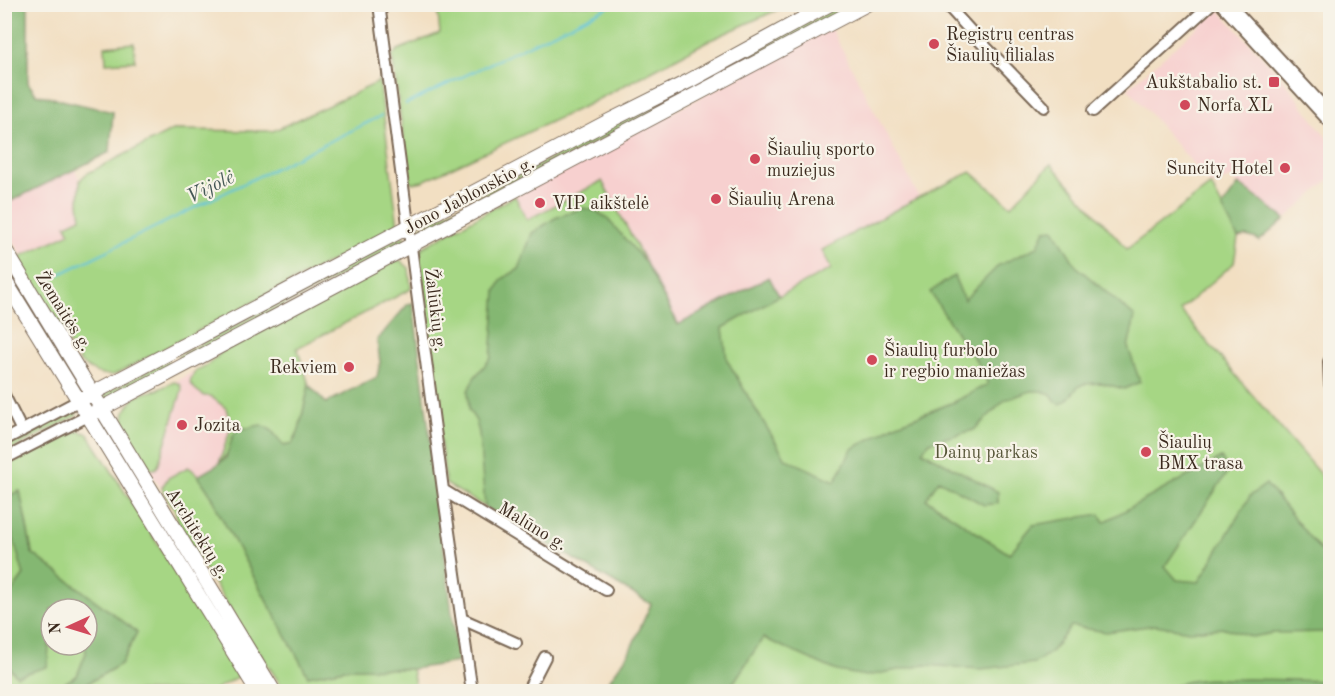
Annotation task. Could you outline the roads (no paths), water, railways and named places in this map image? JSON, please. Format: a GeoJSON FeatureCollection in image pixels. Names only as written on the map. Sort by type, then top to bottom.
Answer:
{"type":"FeatureCollection","features":[{"type":"Feature","properties":{"kind":"highway"},"geometry":{"type":"LineString","coordinates":[[1225,4],[1330,118]]}},
{"type":"Feature","properties":{"kind":"main road","name":"Jono Jablonskio g."},"geometry":{"type":"LineString","coordinates":[[78,401],[689,81],[830,4]]}},
{"type":"Feature","properties":{"kind":"main road","name":"Jono Jablonskio g."},"geometry":{"type":"LineString","coordinates":[[88,416],[867,4]]}},
{"type":"Feature","properties":{"kind":"main road","name":"Žemaitės g."},"geometry":{"type":"LineString","coordinates":[[4,248],[93,393]]}},
{"type":"Feature","properties":{"kind":"main road","name":"Žemaitės g."},"geometry":{"type":"LineString","coordinates":[[4,279],[78,401]]}},
{"type":"Feature","properties":{"kind":"main road","name":"Architektų g."},"geometry":{"type":"LineString","coordinates":[[93,393],[143,490],[222,620],[274,692]]}},
{"type":"Feature","properties":{"kind":"main road","name":"Architektų g."},"geometry":{"type":"LineString","coordinates":[[78,401],[143,490]]}},
{"type":"Feature","properties":{"kind":"main road","name":"Architektų g."},"geometry":{"type":"LineString","coordinates":[[222,620],[258,692]]}},
{"type":"Feature","properties":{"kind":"street","name":"Žaliūkių g."},"geometry":{"type":"LineString","coordinates":[[379,4],[472,692]]}},
{"type":"Feature","properties":{"kind":"street"},"geometry":{"type":"LineString","coordinates":[[946,4],[1044,106]]}},
{"type":"Feature","properties":{"kind":"street"},"geometry":{"type":"LineString","coordinates":[[1093,111],[1211,4]]}},
{"type":"Feature","properties":{"kind":"street"},"geometry":{"type":"LineString","coordinates":[[1330,360],[1330,384]]}},
{"type":"Feature","properties":{"kind":"street"},"geometry":{"type":"LineString","coordinates":[[4,395],[22,431]]}},
{"type":"Feature","properties":{"kind":"street"},"geometry":{"type":"LineString","coordinates":[[4,440],[78,401]]}},
{"type":"Feature","properties":{"kind":"street"},"geometry":{"type":"LineString","coordinates":[[4,459],[88,416]]}},
{"type":"Feature","properties":{"kind":"street","name":"Malūno g."},"geometry":{"type":"LineString","coordinates":[[443,490],[606,590]]}},
{"type":"Feature","properties":{"kind":"street"},"geometry":{"type":"LineString","coordinates":[[462,619],[516,643]]}},
{"type":"Feature","properties":{"kind":"street"},"geometry":{"type":"LineString","coordinates":[[527,692],[544,657]]}},
{"type":"Feature","properties":{"kind":"waterway","name":"Vijolė"},"geometry":{"type":"LineString","coordinates":[[406,104],[614,4]]}},
{"type":"Feature","properties":{"kind":"waterway","name":"Vijolė"},"geometry":{"type":"LineString","coordinates":[[50,279],[381,116]]}},
{"type":"Feature","properties":{"kind":"place","name":"Registrų centras Šiaulių filialas"},"geometry":{"type":"Point","coordinates":[934,44]}},
{"type":"Feature","properties":{"kind":"place","name":"Aukštabalio st."},"geometry":{"type":"Point","coordinates":[1274,82]}},
{"type":"Feature","properties":{"kind":"place","name":"Norfa XL"},"geometry":{"type":"Point","coordinates":[1185,105]}},
{"type":"Feature","properties":{"kind":"place","name":"Šiaulių sporto muziejus"},"geometry":{"type":"Point","coordinates":[755,159]}},
{"type":"Feature","properties":{"kind":"place","name":"Suncity Hotel"},"geometry":{"type":"Point","coordinates":[1285,168]}},
{"type":"Feature","properties":{"kind":"place","name":"Šiaulių Arena"},"geometry":{"type":"Point","coordinates":[716,199]}},
{"type":"Feature","properties":{"kind":"place","name":"VIP aikštelė"},"geometry":{"type":"Point","coordinates":[540,203]}},
{"type":"Feature","properties":{"kind":"place","name":"Šiaulių furbolo ir regbio maniežas"},"geometry":{"type":"Point","coordinates":[872,360]}},
{"type":"Feature","properties":{"kind":"place","name":"Rekviem"},"geometry":{"type":"Point","coordinates":[349,367]}},
{"type":"Feature","properties":{"kind":"place","name":"Jozita"},"geometry":{"type":"Point","coordinates":[182,425]}},
{"type":"Feature","properties":{"kind":"place","name":"Šiaulių BMX trasa"},"geometry":{"type":"Point","coordinates":[1146,452]}},
{"type":"Feature","properties":{"kind":"park label","name":"Dainų parkas"},"geometry":{"type":"Point","coordinates":[986,452]}}]}
